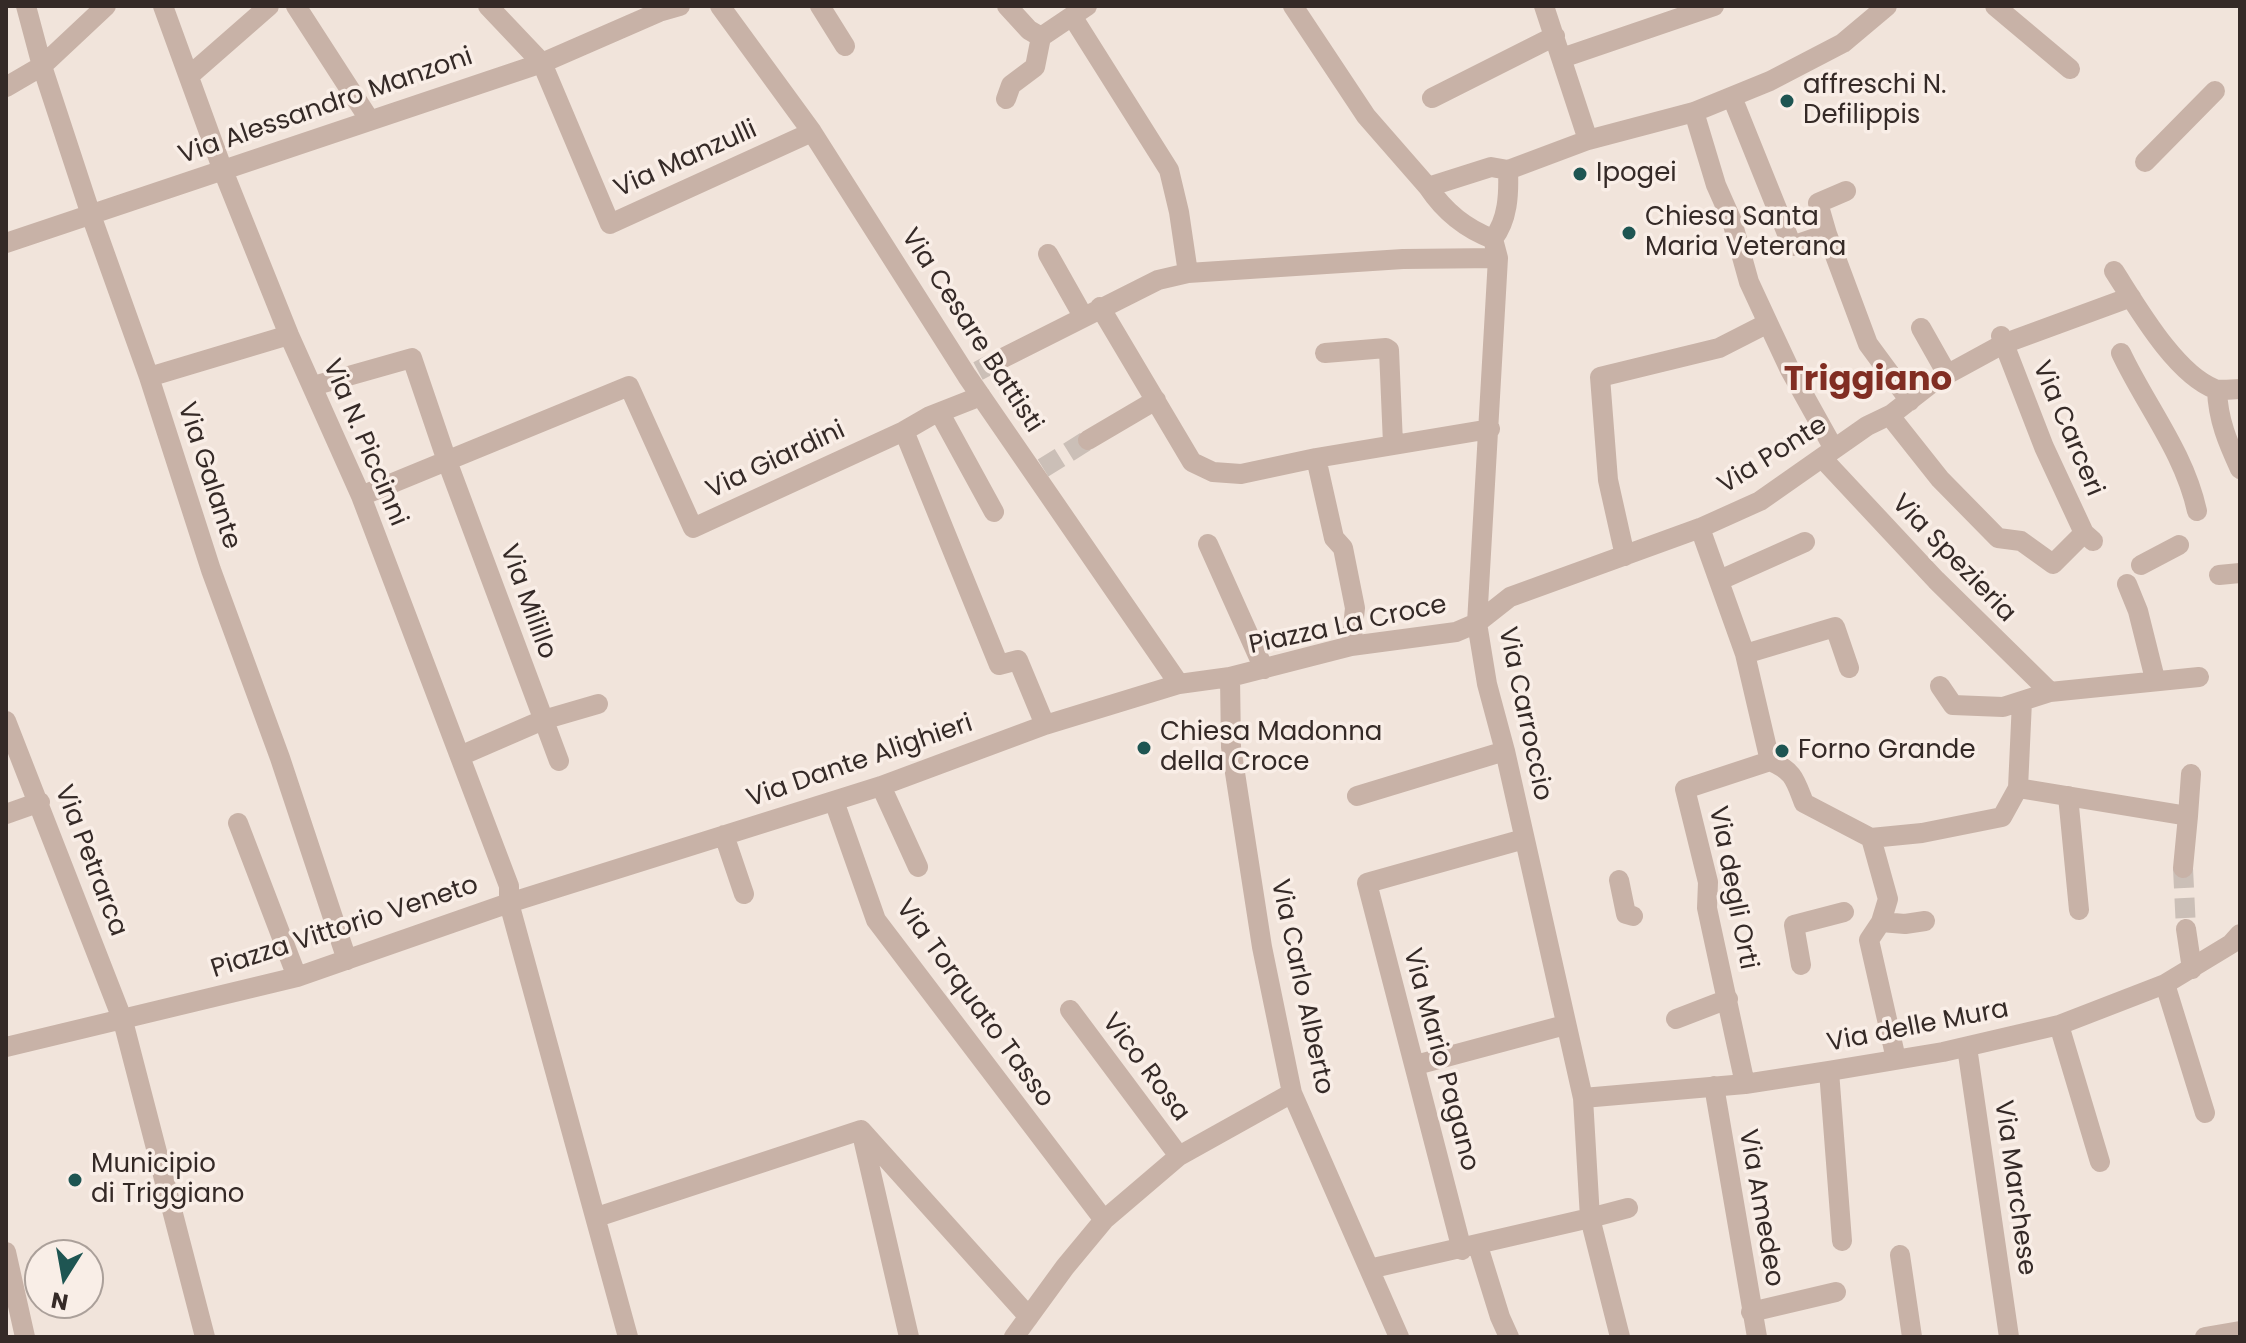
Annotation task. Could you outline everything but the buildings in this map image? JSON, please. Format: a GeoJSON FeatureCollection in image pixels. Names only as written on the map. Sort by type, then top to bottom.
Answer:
{"type":"FeatureCollection","features":[{"type":"Feature","properties":{"kind":"street","name":"Via Galante"},"geometry":{"type":"LineString","coordinates":[[26,6],[42,66],[91,215],[347,960]]}},
{"type":"Feature","properties":{"kind":"street"},"geometry":{"type":"LineString","coordinates":[[6,87],[42,66],[106,6]]}},
{"type":"Feature","properties":{"kind":"street","name":"Via N. Piccinni"},"geometry":{"type":"LineString","coordinates":[[163,6],[222,168],[289,335],[361,496],[509,886],[509,903]]}},
{"type":"Feature","properties":{"kind":"street"},"geometry":{"type":"LineString","coordinates":[[189,76],[269,6]]}},
{"type":"Feature","properties":{"kind":"street"},"geometry":{"type":"LineString","coordinates":[[296,6],[369,119]]}},
{"type":"Feature","properties":{"kind":"street"},"geometry":{"type":"LineString","coordinates":[[488,6],[542,63]]}},
{"type":"Feature","properties":{"kind":"street","name":"Via Alessandro Manzoni"},"geometry":{"type":"LineString","coordinates":[[6,243],[542,63],[660,9],[680,6]]}},
{"type":"Feature","properties":{"kind":"street"},"geometry":{"type":"LineString","coordinates":[[820,6],[845,46]]}},
{"type":"Feature","properties":{"kind":"street"},"geometry":{"type":"LineString","coordinates":[[1007,6],[1029,30],[1041,37]]}},
{"type":"Feature","properties":{"kind":"street"},"geometry":{"type":"LineString","coordinates":[[1293,6],[1366,116],[1428,187],[1438,203],[1495,248]]}},
{"type":"Feature","properties":{"kind":"street"},"geometry":{"type":"LineString","coordinates":[[1544,6],[1588,140]]}},
{"type":"Feature","properties":{"kind":"street"},"geometry":{"type":"LineString","coordinates":[[1562,58],[1714,6]]}},
{"type":"Feature","properties":{"kind":"street"},"geometry":{"type":"LineString","coordinates":[[1428,187],[1491,167],[1508,170],[1588,140],[1694,112],[1770,81],[1843,43],[1887,6]]}},
{"type":"Feature","properties":{"kind":"street"},"geometry":{"type":"LineString","coordinates":[[1995,6],[2070,69]]}},
{"type":"Feature","properties":{"kind":"street","name":"Via Cesare Battisti"},"geometry":{"type":"LineString","coordinates":[[723,7],[812,132],[972,374],[981,396],[1039,472],[1179,684]]}},
{"type":"Feature","properties":{"kind":"street"},"geometry":{"type":"LineString","coordinates":[[1006,99],[1011,85],[1035,67],[1041,37],[1079,11],[1169,170],[1188,273]]}},
{"type":"Feature","properties":{"kind":"street"},"geometry":{"type":"LineString","coordinates":[[1432,98],[1555,36]]}},
{"type":"Feature","properties":{"kind":"street","name":"Via Manzulli"},"geometry":{"type":"LineString","coordinates":[[542,63],[610,224],[812,132]]}},
{"type":"Feature","properties":{"kind":"street"},"geometry":{"type":"LineString","coordinates":[[2145,162],[2215,91]]}},
{"type":"Feature","properties":{"kind":"street"},"geometry":{"type":"LineString","coordinates":[[1732,97],[1792,246],[1827,234]]}},
{"type":"Feature","properties":{"kind":"street","name":"Via Spezieria"},"geometry":{"type":"LineString","coordinates":[[1694,112],[1716,185],[1732,221],[1749,282],[1828,454],[1936,580],[2050,692]]}},
{"type":"Feature","properties":{"kind":"street","name":"Via Carroccio"},"geometry":{"type":"LineString","coordinates":[[1508,170],[1504,226],[1495,248],[1490,429],[1477,623],[1487,684],[1505,751],[1583,1098],[1590,1218],[1620,1337]]}},
{"type":"Feature","properties":{"kind":"street"},"geometry":{"type":"LineString","coordinates":[[1846,191],[1818,203],[1827,234],[1868,344],[1910,401]]}},
{"type":"Feature","properties":{"kind":"street"},"geometry":{"type":"LineString","coordinates":[[999,360],[1158,280],[1188,273],[1403,259],[1495,248]]}},
{"type":"Feature","properties":{"kind":"street"},"geometry":{"type":"LineString","coordinates":[[1048,254],[1156,400],[1192,462],[1213,472],[1241,474],[1393,444],[1490,429]]}},
{"type":"Feature","properties":{"kind":"street"},"geometry":{"type":"LineString","coordinates":[[2114,271],[2155,334],[2195,377],[2217,390],[2240,389]]}},
{"type":"Feature","properties":{"kind":"street","name":"Via Ponte"},"geometry":{"type":"LineString","coordinates":[[1477,623],[1510,597],[1700,528],[1760,501],[1867,426],[1892,414],[1947,374],[2002,340],[2131,297]]}},
{"type":"Feature","properties":{"kind":"street"},"geometry":{"type":"LineString","coordinates":[[1625,556],[1608,480],[1600,377],[1719,348],[1768,323]]}},
{"type":"Feature","properties":{"kind":"street"},"geometry":{"type":"LineString","coordinates":[[1921,328],[1947,374]]}},
{"type":"Feature","properties":{"kind":"street"},"geometry":{"type":"LineString","coordinates":[[149,377],[289,335]]}},
{"type":"Feature","properties":{"kind":"street","name":"Via Carceri"},"geometry":{"type":"LineString","coordinates":[[1892,414],[1894,421],[1940,479],[1998,538],[2021,541],[2053,564],[2088,537],[2044,447],[2002,340]]}},
{"type":"Feature","properties":{"kind":"street"},"geometry":{"type":"LineString","coordinates":[[1325,353],[1389,350],[1393,444]]}},
{"type":"Feature","properties":{"kind":"street"},"geometry":{"type":"LineString","coordinates":[[2121,353],[2172,443],[2191,483],[2197,511]]}},
{"type":"Feature","properties":{"kind":"street","name":"Via Milillo"},"geometry":{"type":"LineString","coordinates":[[313,386],[412,358],[447,461],[559,761]]}},
{"type":"Feature","properties":{"kind":"street","name":"Via Giardini"},"geometry":{"type":"LineString","coordinates":[[361,496],[629,386],[693,528],[904,431],[930,416],[981,396]]}},
{"type":"Feature","properties":{"kind":"street"},"geometry":{"type":"LineString","coordinates":[[2217,390],[2217,410],[2224,435],[2240,469]]}},
{"type":"Feature","properties":{"kind":"street"},"geometry":{"type":"LineString","coordinates":[[1088,440],[1156,400]]}},
{"type":"Feature","properties":{"kind":"street"},"geometry":{"type":"LineString","coordinates":[[942,417],[994,512]]}},
{"type":"Feature","properties":{"kind":"street"},"geometry":{"type":"LineString","coordinates":[[904,431],[999,665],[1018,660],[1045,725]]}},
{"type":"Feature","properties":{"kind":"street"},"geometry":{"type":"LineString","coordinates":[[1316,458],[1334,538],[1343,548],[1355,608],[1351,646]]}},
{"type":"Feature","properties":{"kind":"street"},"geometry":{"type":"LineString","coordinates":[[1700,528],[1745,654],[1770,761],[1793,775],[1804,803],[1871,838],[1922,833],[2002,817],[2018,788],[2022,701]]}},
{"type":"Feature","properties":{"kind":"street"},"geometry":{"type":"LineString","coordinates":[[1720,580],[1805,542]]}},
{"type":"Feature","properties":{"kind":"street"},"geometry":{"type":"LineString","coordinates":[[1208,544],[1264,669]]}},
{"type":"Feature","properties":{"kind":"street"},"geometry":{"type":"LineString","coordinates":[[2141,565],[2179,545]]}},
{"type":"Feature","properties":{"kind":"street"},"geometry":{"type":"LineString","coordinates":[[2127,584],[2138,611],[2155,679]]}},
{"type":"Feature","properties":{"kind":"street","name":"Piazza La Croce"},"geometry":{"type":"LineString","coordinates":[[1230,677],[1351,646],[1456,632],[1477,623]]}},
{"type":"Feature","properties":{"kind":"street"},"geometry":{"type":"LineString","coordinates":[[1745,654],[1835,627],[1849,668]]}},
{"type":"Feature","properties":{"kind":"street","name":"Via Dante Alighieri"},"geometry":{"type":"LineString","coordinates":[[509,903],[881,786],[1045,725],[1179,684],[1230,677]]}},
{"type":"Feature","properties":{"kind":"street","name":"Via Carlo Alberto"},"geometry":{"type":"LineString","coordinates":[[1230,677],[1231,747],[1262,947],[1292,1093],[1399,1337]]}},
{"type":"Feature","properties":{"kind":"street"},"geometry":{"type":"LineString","coordinates":[[1940,686],[1953,705],[2003,707],[2050,692],[2155,679],[2199,677]]}},
{"type":"Feature","properties":{"kind":"street"},"geometry":{"type":"LineString","coordinates":[[460,756],[543,720],[598,704]]}},
{"type":"Feature","properties":{"kind":"street","name":"Via Petrarca"},"geometry":{"type":"LineString","coordinates":[[6,721],[123,1021]]}},
{"type":"Feature","properties":{"kind":"street"},"geometry":{"type":"LineString","coordinates":[[1357,796],[1505,751]]}},
{"type":"Feature","properties":{"kind":"street","name":"Via degli Orti"},"geometry":{"type":"LineString","coordinates":[[1745,1084],[1707,908],[1708,882],[1685,789],[1770,761]]}},
{"type":"Feature","properties":{"kind":"street"},"geometry":{"type":"LineString","coordinates":[[2183,868],[2191,774]]}},
{"type":"Feature","properties":{"kind":"street"},"geometry":{"type":"LineString","coordinates":[[881,786],[918,867]]}},
{"type":"Feature","properties":{"kind":"street"},"geometry":{"type":"LineString","coordinates":[[2018,788],[2188,816]]}},
{"type":"Feature","properties":{"kind":"street"},"geometry":{"type":"LineString","coordinates":[[2068,796],[2079,910]]}},
{"type":"Feature","properties":{"kind":"street","name":"Via Torquato Tasso"},"geometry":{"type":"LineString","coordinates":[[834,801],[876,920],[1104,1220]]}},
{"type":"Feature","properties":{"kind":"street"},"geometry":{"type":"LineString","coordinates":[[6,814],[40,802]]}},
{"type":"Feature","properties":{"kind":"street"},"geometry":{"type":"LineString","coordinates":[[238,823],[297,977]]}},
{"type":"Feature","properties":{"kind":"street"},"geometry":{"type":"LineString","coordinates":[[724,835],[744,894]]}},
{"type":"Feature","properties":{"kind":"street"},"geometry":{"type":"LineString","coordinates":[[1871,838],[1888,899],[1881,922],[1869,940],[1896,1059]]}},
{"type":"Feature","properties":{"kind":"street","name":"Via Mario Pagano"},"geometry":{"type":"LineString","coordinates":[[1509,1337],[1470,1248],[1367,883],[1524,839]]}},
{"type":"Feature","properties":{"kind":"street"},"geometry":{"type":"LineString","coordinates":[[1619,880],[1626,914],[1633,916]]}},
{"type":"Feature","properties":{"kind":"street","name":"Piazza Vittorio Veneto"},"geometry":{"type":"LineString","coordinates":[[123,1021],[297,977],[509,903],[628,1337]]}},
{"type":"Feature","properties":{"kind":"street"},"geometry":{"type":"LineString","coordinates":[[1801,965],[1794,925],[1844,912]]}},
{"type":"Feature","properties":{"kind":"street"},"geometry":{"type":"LineString","coordinates":[[1881,922],[1905,924],[1925,921]]}},
{"type":"Feature","properties":{"kind":"street"},"geometry":{"type":"LineString","coordinates":[[2186,929],[2192,969]]}},
{"type":"Feature","properties":{"kind":"street","name":"Via delle Mura"},"geometry":{"type":"LineString","coordinates":[[1583,1098],[1745,1084],[1967,1047],[2059,1025],[2165,984],[2231,944],[2240,934]]}},
{"type":"Feature","properties":{"kind":"street"},"geometry":{"type":"LineString","coordinates":[[2165,984],[2205,1113]]}},
{"type":"Feature","properties":{"kind":"street"},"geometry":{"type":"LineString","coordinates":[[1676,1019],[1728,999]]}},
{"type":"Feature","properties":{"kind":"street","name":"Vico Rosa"},"geometry":{"type":"LineString","coordinates":[[1070,1010],[1179,1156]]}},
{"type":"Feature","properties":{"kind":"street"},"geometry":{"type":"LineString","coordinates":[[6,1047],[123,1021],[199,1336]]}},
{"type":"Feature","properties":{"kind":"street"},"geometry":{"type":"LineString","coordinates":[[1416,1065],[1565,1025]]}},
{"type":"Feature","properties":{"kind":"street"},"geometry":{"type":"LineString","coordinates":[[2059,1025],[2100,1162]]}},
{"type":"Feature","properties":{"kind":"street","name":"Via Marchese"},"geometry":{"type":"LineString","coordinates":[[1967,1047],[2009,1337]]}},
{"type":"Feature","properties":{"kind":"street"},"geometry":{"type":"LineString","coordinates":[[1829,1071],[1842,1241]]}},
{"type":"Feature","properties":{"kind":"street","name":"Via Amedeo"},"geometry":{"type":"LineString","coordinates":[[1714,1086],[1757,1337]]}},
{"type":"Feature","properties":{"kind":"street"},"geometry":{"type":"LineString","coordinates":[[1014,1337],[1104,1220],[1179,1156],[1292,1093]]}},
{"type":"Feature","properties":{"kind":"street"},"geometry":{"type":"LineString","coordinates":[[861,1130],[1029,1317]]}},
{"type":"Feature","properties":{"kind":"street"},"geometry":{"type":"LineString","coordinates":[[597,1217],[861,1130]]}},
{"type":"Feature","properties":{"kind":"street"},"geometry":{"type":"LineString","coordinates":[[861,1130],[909,1337]]}},
{"type":"Feature","properties":{"kind":"street"},"geometry":{"type":"LineString","coordinates":[[1369,1269],[1470,1248],[1628,1208]]}},
{"type":"Feature","properties":{"kind":"street"},"geometry":{"type":"LineString","coordinates":[[6,1252],[25,1337]]}},
{"type":"Feature","properties":{"kind":"street"},"geometry":{"type":"LineString","coordinates":[[1900,1255],[1912,1337]]}},
{"type":"Feature","properties":{"kind":"street"},"geometry":{"type":"LineString","coordinates":[[1751,1312],[1836,1292]]}},
{"type":"Feature","properties":{"kind":"street"},"geometry":{"type":"LineString","coordinates":[[2205,1337],[2240,1331]]}},
{"type":"Feature","properties":{"kind":"tunnel"},"geometry":{"type":"LineString","coordinates":[[978,371],[999,360]]}},
{"type":"Feature","properties":{"kind":"tunnel"},"geometry":{"type":"LineString","coordinates":[[1043,468],[1088,440]]}},
{"type":"Feature","properties":{"kind":"tunnel"},"geometry":{"type":"LineString","coordinates":[[2183,868],[2186,929]]}},
{"type":"Feature","properties":{"kind":"place","name":"affreschi N. Defilippis"},"geometry":{"type":"Point","coordinates":[1787,101]}},
{"type":"Feature","properties":{"kind":"place","name":"Ipogei"},"geometry":{"type":"Point","coordinates":[1580,174]}},
{"type":"Feature","properties":{"kind":"place","name":"Chiesa Santa Maria Veterana"},"geometry":{"type":"Point","coordinates":[1629,233]}},
{"type":"Feature","properties":{"kind":"place","name":"Chiesa Madonna della Croce"},"geometry":{"type":"Point","coordinates":[1144,748]}},
{"type":"Feature","properties":{"kind":"place","name":"Forno Grande"},"geometry":{"type":"Point","coordinates":[1782,751]}},
{"type":"Feature","properties":{"kind":"place","name":"Municipio di Triggiano"},"geometry":{"type":"Point","coordinates":[75,1180]}},
{"type":"Feature","properties":{"kind":"district","name":"Triggiano"},"geometry":{"type":"Point","coordinates":[1868,381]}}]}
